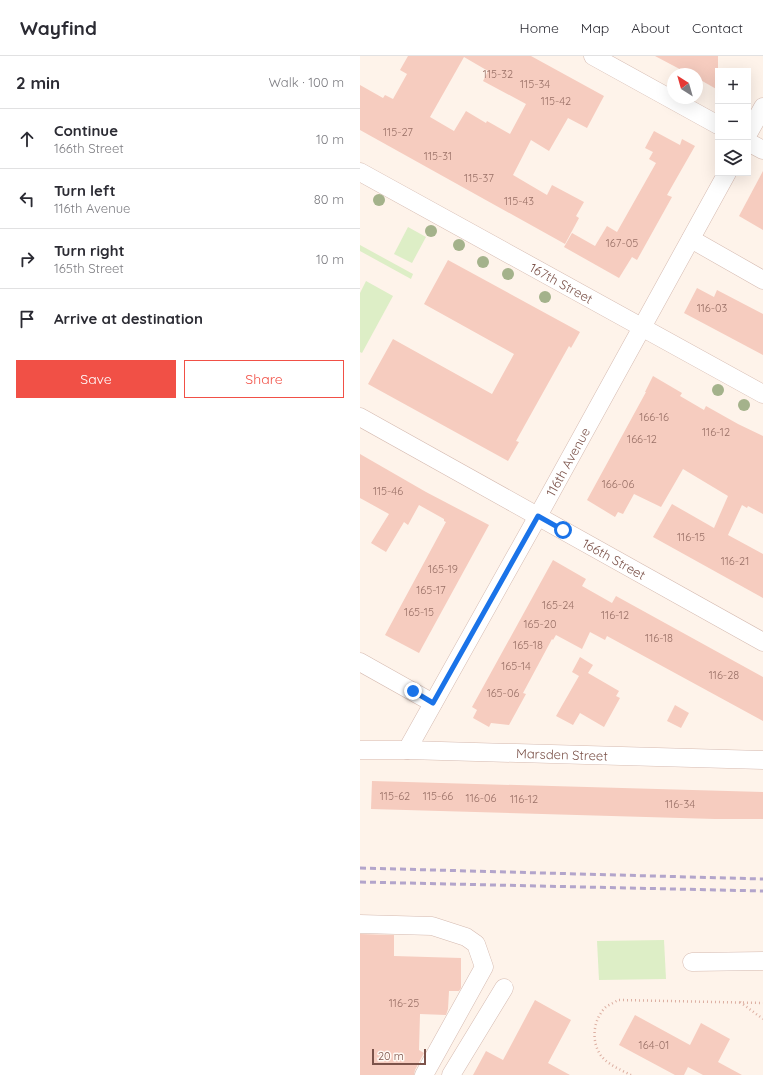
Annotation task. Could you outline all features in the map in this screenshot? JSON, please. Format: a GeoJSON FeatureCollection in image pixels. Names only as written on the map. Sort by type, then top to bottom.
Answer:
{"type":"FeatureCollection","features":[{"type":"Feature","properties":{"kind":"street"},"geometry":{"type":"LineString","coordinates":[[593,56],[715,123]]}},
{"type":"Feature","properties":{"kind":"street"},"geometry":{"type":"LineString","coordinates":[[751,129],[763,107]]}},
{"type":"Feature","properties":{"kind":"street"},"geometry":{"type":"LineString","coordinates":[[751,144],[763,150]]}},
{"type":"Feature","properties":{"kind":"street","name":"167th Street"},"geometry":{"type":"LineString","coordinates":[[360,172],[763,394]]}},
{"type":"Feature","properties":{"kind":"street","name":"116th Avenue"},"geometry":{"type":"LineString","coordinates":[[407,750],[725,176]]}},
{"type":"Feature","properties":{"kind":"street"},"geometry":{"type":"LineString","coordinates":[[691,239],[763,280]]}},
{"type":"Feature","properties":{"kind":"street","name":"166th Street"},"geometry":{"type":"LineString","coordinates":[[360,417],[763,642]]}},
{"type":"Feature","properties":{"kind":"street"},"geometry":{"type":"LineString","coordinates":[[360,662],[433,703]]}},
{"type":"Feature","properties":{"kind":"street","name":"Marsden Street"},"geometry":{"type":"LineString","coordinates":[[360,750],[763,760]]}},
{"type":"Feature","properties":{"kind":"street"},"geometry":{"type":"LineString","coordinates":[[360,924],[432,926],[466,937],[476,944],[484,967],[424,1075]]}},
{"type":"Feature","properties":{"kind":"street"},"geometry":{"type":"LineString","coordinates":[[692,962],[763,961]]}},
{"type":"Feature","properties":{"kind":"street"},"geometry":{"type":"LineString","coordinates":[[451,1075],[504,988]]}},
{"type":"Feature","properties":{"kind":"path"},"geometry":{"type":"LineString","coordinates":[[631,1075],[616,1068],[602,1056],[595,1043],[594,1028],[599,1016],[607,1007],[618,1000],[763,1003]]}},
{"type":"Feature","properties":{"kind":"path"},"geometry":{"type":"LineString","coordinates":[[740,1002],[763,1019]]}},
{"type":"Feature","properties":{"kind":"green space"},"geometry":{"type":"Polygon","coordinates":[[[408,227],[426,237],[412,263],[394,254],[408,227]]]}},
{"type":"Feature","properties":{"kind":"green space"},"geometry":{"type":"Polygon","coordinates":[[[360,245],[413,274],[411,279],[360,251],[360,245]]]}},
{"type":"Feature","properties":{"kind":"green space"},"geometry":{"type":"Polygon","coordinates":[[[366,281],[393,296],[362,353],[360,352],[360,293],[366,281]]]}},
{"type":"Feature","properties":{"kind":"green space"},"geometry":{"type":"Polygon","coordinates":[[[664,940],[666,979],[599,980],[597,941],[664,940]]]}},
{"type":"Feature","properties":{"kind":"building"},"geometry":{"type":"Polygon","coordinates":[[[408,56],[531,56],[604,96],[587,128],[568,118],[549,151],[531,140],[513,175],[547,195],[552,185],[584,202],[576,216],[579,218],[565,244],[360,130],[360,85],[383,98],[385,95],[393,99],[407,74],[400,70],[408,56]],[[464,57],[430,117],[454,131],[466,111],[486,123],[487,121],[510,134],[526,104],[483,81],[488,71],[464,57]]]}},
{"type":"Feature","properties":{"kind":"building"},"geometry":{"type":"Polygon","coordinates":[[[655,56],[718,56],[718,68],[715,68],[715,88],[703,81],[703,68],[678,68],[655,56]]]}},
{"type":"Feature","properties":{"kind":"building"},"geometry":{"type":"Polygon","coordinates":[[[654,131],[680,145],[682,139],[695,146],[667,195],[672,197],[637,260],[632,257],[619,278],[564,247],[572,233],[595,246],[607,226],[617,232],[656,163],[649,159],[653,152],[645,148],[654,131]]]}},
{"type":"Feature","properties":{"kind":"building"},"geometry":{"type":"Polygon","coordinates":[[[763,171],[763,230],[739,216],[763,171]]]}},
{"type":"Feature","properties":{"kind":"building"},"geometry":{"type":"Polygon","coordinates":[[[448,260],[580,332],[571,348],[569,346],[516,441],[519,442],[508,461],[368,384],[393,339],[492,394],[514,354],[424,304],[448,260]]]}},
{"type":"Feature","properties":{"kind":"building"},"geometry":{"type":"Polygon","coordinates":[[[697,288],[714,297],[717,290],[763,314],[763,355],[684,313],[697,288]]]}},
{"type":"Feature","properties":{"kind":"building"},"geometry":{"type":"Polygon","coordinates":[[[653,376],[682,393],[680,396],[704,410],[706,406],[763,436],[763,514],[748,506],[747,508],[742,505],[728,535],[763,554],[763,598],[653,537],[672,504],[714,528],[728,496],[683,469],[661,507],[634,494],[623,514],[618,512],[615,517],[587,500],[646,392],[653,376]]]}},
{"type":"Feature","properties":{"kind":"building"},"geometry":{"type":"Polygon","coordinates":[[[360,454],[426,492],[489,525],[419,653],[385,635],[446,522],[444,519],[419,505],[408,525],[404,522],[386,552],[371,543],[389,514],[360,498],[360,454]]]}},
{"type":"Feature","properties":{"kind":"building"},"geometry":{"type":"Polygon","coordinates":[[[553,560],[586,579],[582,586],[612,603],[616,596],[763,677],[763,721],[607,636],[605,640],[590,632],[582,649],[556,635],[553,640],[552,639],[523,693],[526,694],[509,725],[491,723],[489,727],[473,718],[477,710],[472,707],[553,560]]]}},
{"type":"Feature","properties":{"kind":"building"},"geometry":{"type":"Polygon","coordinates":[[[580,657],[593,665],[588,673],[619,691],[616,696],[620,698],[604,727],[580,713],[573,725],[556,716],[579,676],[572,672],[580,657]]]}},
{"type":"Feature","properties":{"kind":"building"},"geometry":{"type":"Polygon","coordinates":[[[675,705],[689,713],[681,728],[667,721],[675,705]]]}},
{"type":"Feature","properties":{"kind":"building"},"geometry":{"type":"Polygon","coordinates":[[[372,781],[763,792],[763,819],[715,819],[371,809],[372,781]]]}},
{"type":"Feature","properties":{"kind":"building"},"geometry":{"type":"Polygon","coordinates":[[[360,934],[394,935],[394,956],[461,958],[461,988],[459,991],[449,991],[448,1009],[446,1015],[420,1014],[419,1050],[424,1053],[414,1075],[360,1075],[360,934]]]}},
{"type":"Feature","properties":{"kind":"building"},"geometry":{"type":"Polygon","coordinates":[[[535,1000],[571,1020],[548,1063],[570,1075],[473,1075],[486,1051],[503,1060],[535,1000]]]}},
{"type":"Feature","properties":{"kind":"building"},"geometry":{"type":"Polygon","coordinates":[[[635,1015],[690,1045],[701,1023],[730,1039],[718,1062],[742,1075],[703,1075],[688,1067],[684,1075],[675,1075],[619,1045],[635,1015]]]}},
{"type":"Feature","properties":{"kind":"railway"},"geometry":{"type":"LineString","coordinates":[[360,868],[763,879]]}},
{"type":"Feature","properties":{"kind":"railway"},"geometry":{"type":"LineString","coordinates":[[360,882],[763,891]]}},
{"type":"Feature","properties":{"kind":"route"},"geometry":{"type":"LineString","coordinates":[[413,691],[433,703],[538,516],[563,530]]}}]}
